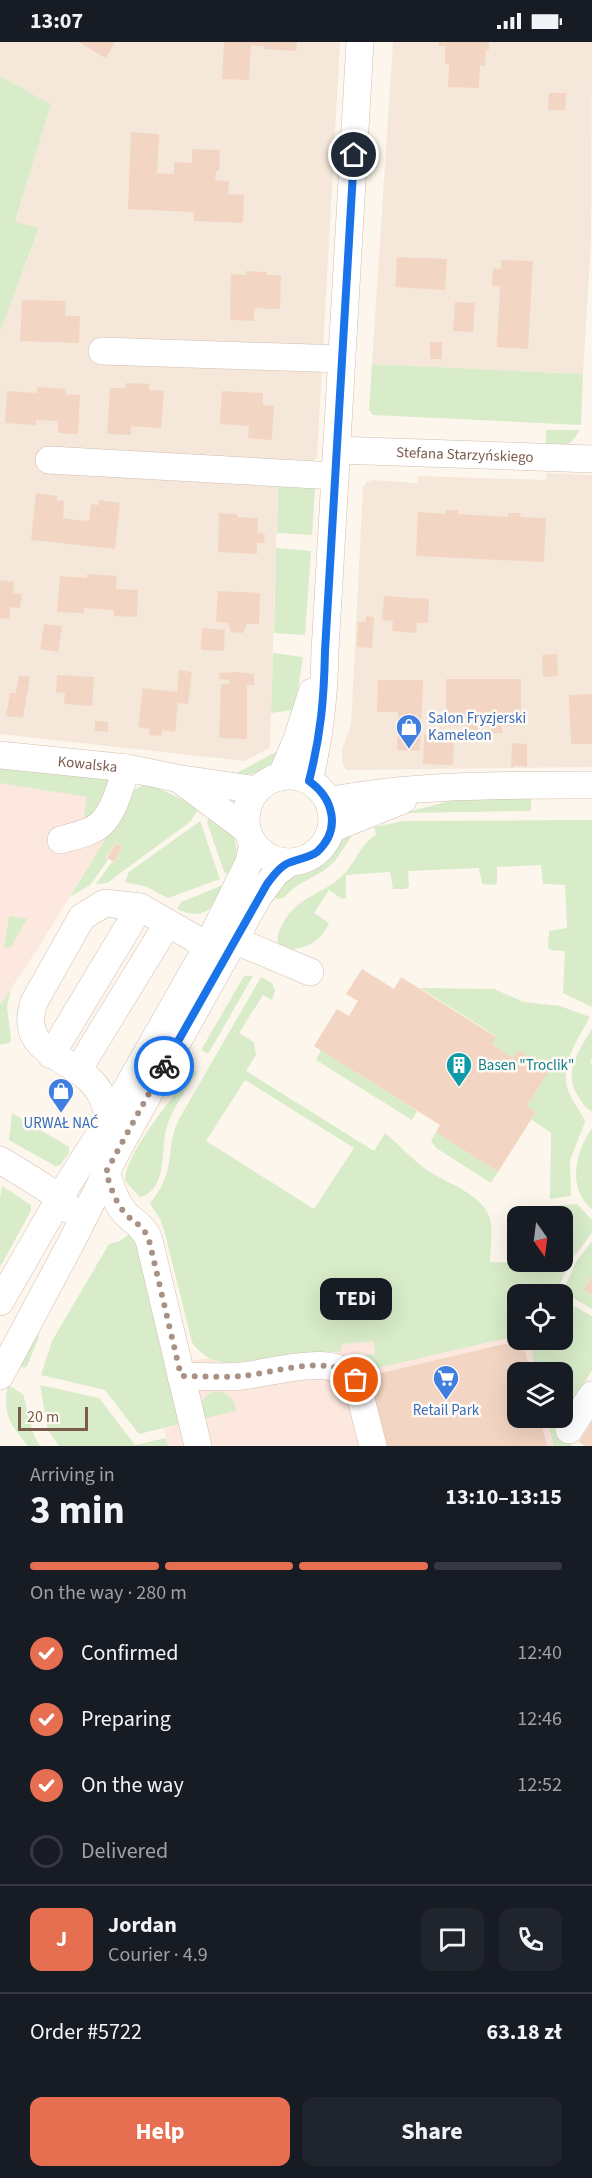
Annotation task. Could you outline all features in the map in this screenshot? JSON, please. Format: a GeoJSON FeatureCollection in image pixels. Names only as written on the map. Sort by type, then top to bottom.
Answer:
{"type":"FeatureCollection","features":[{"type":"Feature","properties":{"kind":"street"},"geometry":{"type":"LineString","coordinates":[[309,781],[318,746],[324,698],[360,42]]}},
{"type":"Feature","properties":{"kind":"street"},"geometry":{"type":"LineString","coordinates":[[102,351],[342,359]]}},
{"type":"Feature","properties":{"kind":"street","name":"Stefana Starzyńskiego"},"geometry":{"type":"LineString","coordinates":[[49,460],[336,463],[592,459]]}},
{"type":"Feature","properties":{"kind":"street"},"geometry":{"type":"LineString","coordinates":[[281,777],[297,739],[325,651]]}},
{"type":"Feature","properties":{"kind":"street","name":"Kowalska"},"geometry":{"type":"LineString","coordinates":[[0,755],[127,768],[257,790]]}},
{"type":"Feature","properties":{"kind":"street"},"geometry":{"type":"LineString","coordinates":[[61,840],[101,824],[109,812],[127,768]]}},
{"type":"Feature","properties":{"kind":"street"},"geometry":{"type":"LineString","coordinates":[[0,1302],[60,1198],[106,1106],[249,862],[250,837],[246,816],[249,802],[257,790],[268,781],[296,776],[320,789],[328,801],[332,814],[331,828],[326,842],[304,859],[290,862],[269,856],[263,853],[250,837]]}},
{"type":"Feature","properties":{"kind":"street","name":"Kowalska"},"geometry":{"type":"LineString","coordinates":[[176,778],[250,837]]}},
{"type":"Feature","properties":{"kind":"street"},"geometry":{"type":"LineString","coordinates":[[328,801],[372,793],[435,788],[592,784]]}},
{"type":"Feature","properties":{"kind":"street"},"geometry":{"type":"LineString","coordinates":[[331,828],[435,788]]}},
{"type":"Feature","properties":{"kind":"street"},"geometry":{"type":"LineString","coordinates":[[0,1376],[106,1172],[234,940],[267,884],[290,862]]}},
{"type":"Feature","properties":{"kind":"street"},"geometry":{"type":"LineString","coordinates":[[106,1106],[78,1070],[51,1055],[36,1042],[30,1015],[34,1002],[82,917],[105,903],[140,907],[200,944]]}},
{"type":"Feature","properties":{"kind":"street"},"geometry":{"type":"LineString","coordinates":[[51,1055],[140,907]]}},
{"type":"Feature","properties":{"kind":"street"},"geometry":{"type":"LineString","coordinates":[[78,1070],[168,923]]}},
{"type":"Feature","properties":{"kind":"street"},"geometry":{"type":"LineString","coordinates":[[234,940],[310,972]]}},
{"type":"Feature","properties":{"kind":"street"},"geometry":{"type":"LineString","coordinates":[[0,1160],[69,1206],[72,1217],[72,1241]]}},
{"type":"Feature","properties":{"kind":"street"},"geometry":{"type":"LineString","coordinates":[[106,1172],[113,1193],[125,1213],[143,1228],[149,1240],[198,1446]]}},
{"type":"Feature","properties":{"kind":"street"},"geometry":{"type":"LineString","coordinates":[[72,1241],[99,1222],[125,1213]]}},
{"type":"Feature","properties":{"kind":"street"},"geometry":{"type":"LineString","coordinates":[[181,1376],[241,1376],[321,1365],[344,1369],[356,1380],[372,1446]]}},
{"type":"Feature","properties":{"kind":"street"},"geometry":{"type":"LineString","coordinates":[[569,1430],[592,1395]]}},
{"type":"Feature","properties":{"kind":"shaded area"},"geometry":{"type":"Polygon","coordinates":[[[0,42],[340,42],[317,458],[310,464],[278,479],[270,748],[244,761],[0,734],[0,332],[39,229],[15,223],[51,104],[0,76],[0,42]]]}},
{"type":"Feature","properties":{"kind":"shaded area"},"geometry":{"type":"Polygon","coordinates":[[[393,42],[592,42],[591,240],[583,374],[372,364],[393,42]]]}},
{"type":"Feature","properties":{"kind":"shaded area"},"geometry":{"type":"Polygon","coordinates":[[[547,473],[592,475],[592,767],[346,770],[342,762],[342,749],[351,725],[363,487],[372,480],[417,483],[418,476],[546,480],[547,473]]]}},
{"type":"Feature","properties":{"kind":"shaded area"},"geometry":{"type":"Polygon","coordinates":[[[0,764],[105,776],[116,821],[40,945],[0,1005],[0,764]]]}},
{"type":"Feature","properties":{"kind":"shaded area"},"geometry":{"type":"Polygon","coordinates":[[[507,1325],[507,1350],[539,1350],[540,1362],[507,1362],[507,1428],[554,1428],[559,1446],[168,1446],[164,1429],[180,1424],[166,1363],[507,1325]]]}},
{"type":"Feature","properties":{"kind":"green space"},"geometry":{"type":"Polygon","coordinates":[[[0,76],[51,104],[15,222],[39,228],[0,332],[0,76]]]}},
{"type":"Feature","properties":{"kind":"green space"},"geometry":{"type":"Polygon","coordinates":[[[372,364],[583,374],[581,425],[373,415],[369,410],[372,364]]]}},
{"type":"Feature","properties":{"kind":"green space"},"geometry":{"type":"Polygon","coordinates":[[[546,430],[580,430],[566,446],[546,446],[546,430]]]}},
{"type":"Feature","properties":{"kind":"green space"},"geometry":{"type":"Polygon","coordinates":[[[278,479],[315,487],[312,535],[277,533],[278,479]]]}},
{"type":"Feature","properties":{"kind":"green space"},"geometry":{"type":"Polygon","coordinates":[[[276,548],[311,551],[305,635],[274,633],[276,548]]]}},
{"type":"Feature","properties":{"kind":"green space"},"geometry":{"type":"Polygon","coordinates":[[[273,653],[303,657],[298,690],[292,710],[271,713],[273,653]]]}},
{"type":"Feature","properties":{"kind":"green space"},"geometry":{"type":"Polygon","coordinates":[[[278,751],[267,768],[254,773],[233,775],[278,751]]]}},
{"type":"Feature","properties":{"kind":"green space"},"geometry":{"type":"Polygon","coordinates":[[[0,764],[108,779],[110,784],[98,814],[87,820],[84,815],[87,797],[0,783],[0,764]]]}},
{"type":"Feature","properties":{"kind":"green space"},"geometry":{"type":"Polygon","coordinates":[[[143,785],[153,786],[199,807],[191,821],[107,883],[96,884],[112,862],[114,863],[123,847],[116,842],[106,858],[108,860],[90,885],[70,897],[116,821],[129,793],[143,785]]]}},
{"type":"Feature","properties":{"kind":"green space"},"geometry":{"type":"Polygon","coordinates":[[[531,796],[531,811],[404,813],[457,799],[531,796]]]}},
{"type":"Feature","properties":{"kind":"green space"},"geometry":{"type":"Polygon","coordinates":[[[212,813],[235,840],[236,854],[232,875],[224,872],[207,822],[212,813]]]}},
{"type":"Feature","properties":{"kind":"green space"},"geometry":{"type":"Polygon","coordinates":[[[592,820],[592,1007],[563,993],[565,951],[550,950],[548,947],[549,931],[567,928],[565,885],[543,884],[541,865],[497,867],[495,885],[482,884],[479,868],[408,871],[409,886],[406,889],[393,889],[390,872],[346,875],[346,898],[342,899],[329,890],[314,913],[329,923],[321,936],[310,945],[296,949],[281,949],[279,945],[279,933],[289,914],[296,906],[328,887],[344,874],[366,843],[376,835],[374,827],[404,821],[592,820]]]}},
{"type":"Feature","properties":{"kind":"green space"},"geometry":{"type":"Polygon","coordinates":[[[200,821],[220,879],[168,898],[147,887],[125,882],[129,872],[200,821]]]}},
{"type":"Feature","properties":{"kind":"green space"},"geometry":{"type":"Polygon","coordinates":[[[353,834],[335,861],[323,871],[295,887],[283,898],[277,899],[270,895],[289,878],[319,866],[344,836],[353,834]]]}},
{"type":"Feature","properties":{"kind":"green space"},"geometry":{"type":"Polygon","coordinates":[[[221,886],[226,889],[206,911],[194,914],[177,909],[181,902],[221,886]]]}},
{"type":"Feature","properties":{"kind":"green space"},"geometry":{"type":"Polygon","coordinates":[[[9,916],[27,919],[11,947],[4,948],[9,916]]]}},
{"type":"Feature","properties":{"kind":"green space"},"geometry":{"type":"Polygon","coordinates":[[[244,976],[253,976],[208,1054],[201,1050],[244,976]]]}},
{"type":"Feature","properties":{"kind":"green space"},"geometry":{"type":"Polygon","coordinates":[[[261,977],[272,983],[275,991],[272,1000],[263,995],[239,1033],[254,1042],[256,1055],[246,1071],[374,1151],[385,1133],[427,1170],[462,1189],[478,1201],[485,1208],[490,1221],[492,1232],[490,1262],[507,1263],[507,1272],[565,1272],[560,1284],[507,1284],[507,1338],[368,1370],[355,1356],[375,1354],[374,1341],[342,1344],[341,1351],[227,1363],[210,1359],[192,1342],[164,1230],[150,1203],[164,1181],[178,1121],[261,977]],[[245,1080],[206,1141],[314,1209],[354,1148],[245,1080]]]}},
{"type":"Feature","properties":{"kind":"green space"},"geometry":{"type":"Polygon","coordinates":[[[420,988],[494,989],[524,1002],[560,1006],[590,1017],[574,1045],[567,1066],[567,1087],[585,1122],[570,1160],[571,1196],[550,1199],[551,1133],[531,1119],[536,1112],[527,1106],[549,1069],[518,1050],[513,1058],[492,1044],[496,1036],[420,988]]]}},
{"type":"Feature","properties":{"kind":"green space"},"geometry":{"type":"Polygon","coordinates":[[[11,989],[7,1006],[11,1040],[10,1043],[0,1045],[0,1005],[11,989]]]}},
{"type":"Feature","properties":{"kind":"green space"},"geometry":{"type":"Polygon","coordinates":[[[592,1029],[590,1062],[592,1064],[592,1112],[585,1106],[573,1085],[572,1069],[592,1029]]]}},
{"type":"Feature","properties":{"kind":"green space"},"geometry":{"type":"Polygon","coordinates":[[[321,1050],[417,1111],[412,1120],[316,1060],[321,1050]]]}},
{"type":"Feature","properties":{"kind":"green space"},"geometry":{"type":"Polygon","coordinates":[[[193,1070],[197,1072],[176,1105],[167,1126],[159,1177],[149,1193],[140,1197],[125,1181],[127,1168],[142,1139],[193,1070]]]}},
{"type":"Feature","properties":{"kind":"green space"},"geometry":{"type":"Polygon","coordinates":[[[12,1113],[69,1147],[69,1153],[60,1165],[55,1166],[9,1140],[12,1113]]]}},
{"type":"Feature","properties":{"kind":"green space"},"geometry":{"type":"Polygon","coordinates":[[[592,1128],[592,1209],[579,1191],[576,1169],[582,1147],[592,1128]]]}},
{"type":"Feature","properties":{"kind":"green space"},"geometry":{"type":"Polygon","coordinates":[[[436,1132],[498,1172],[491,1183],[436,1148],[431,1141],[436,1132]]]}},
{"type":"Feature","properties":{"kind":"green space"},"geometry":{"type":"Polygon","coordinates":[[[2,1186],[31,1205],[31,1211],[0,1267],[0,1198],[2,1186]]]}},
{"type":"Feature","properties":{"kind":"green space"},"geometry":{"type":"Polygon","coordinates":[[[577,1204],[592,1220],[592,1233],[573,1257],[573,1206],[550,1206],[577,1204]]]}},
{"type":"Feature","properties":{"kind":"green space"},"geometry":{"type":"Polygon","coordinates":[[[130,1234],[136,1241],[180,1424],[139,1434],[105,1390],[41,1375],[52,1341],[109,1244],[120,1241],[130,1234]]]}},
{"type":"Feature","properties":{"kind":"green space"},"geometry":{"type":"Polygon","coordinates":[[[592,1241],[592,1276],[583,1290],[592,1295],[592,1309],[573,1298],[573,1284],[566,1284],[576,1262],[592,1241]]]}},
{"type":"Feature","properties":{"kind":"green space"},"geometry":{"type":"Polygon","coordinates":[[[573,1306],[592,1316],[592,1370],[573,1401],[573,1362],[534,1362],[532,1350],[573,1350],[573,1306]]]}},
{"type":"Feature","properties":{"kind":"green space"},"geometry":{"type":"Polygon","coordinates":[[[37,1335],[39,1337],[27,1366],[24,1368],[18,1365],[37,1335]]]}},
{"type":"Feature","properties":{"kind":"green space"},"geometry":{"type":"Polygon","coordinates":[[[8,1385],[23,1394],[34,1436],[40,1446],[28,1446],[12,1425],[6,1404],[8,1385]]]}},
{"type":"Feature","properties":{"kind":"green space"},"geometry":{"type":"Polygon","coordinates":[[[40,1385],[99,1398],[135,1445],[166,1438],[168,1446],[59,1446],[48,1430],[40,1385]]]}},
{"type":"Feature","properties":{"kind":"green space"},"geometry":{"type":"Polygon","coordinates":[[[215,1391],[230,1397],[236,1411],[202,1419],[202,1402],[206,1396],[215,1391]]]}},
{"type":"Feature","properties":{"kind":"green space"},"geometry":{"type":"Polygon","coordinates":[[[550,1428],[557,1428],[556,1435],[573,1446],[554,1446],[550,1428]]]}},
{"type":"Feature","properties":{"kind":"building"},"geometry":{"type":"Polygon","coordinates":[[[78,42],[115,42],[106,58],[78,42]]]}},
{"type":"Feature","properties":{"kind":"building"},"geometry":{"type":"Polygon","coordinates":[[[224,42],[297,42],[296,51],[264,49],[264,46],[251,45],[249,80],[222,79],[224,42]]]}},
{"type":"Feature","properties":{"kind":"building"},"geometry":{"type":"Polygon","coordinates":[[[439,42],[489,42],[485,66],[480,65],[479,88],[448,87],[449,64],[445,64],[445,46],[439,46],[439,42]]]}},
{"type":"Feature","properties":{"kind":"building"},"geometry":{"type":"Polygon","coordinates":[[[549,93],[566,93],[565,110],[548,110],[549,93]]]}},
{"type":"Feature","properties":{"kind":"building"},"geometry":{"type":"Polygon","coordinates":[[[131,132],[159,134],[157,173],[174,174],[174,162],[192,163],[192,149],[220,150],[219,171],[216,171],[215,180],[229,181],[228,194],[244,195],[243,223],[194,221],[194,212],[128,209],[131,132]]]}},
{"type":"Feature","properties":{"kind":"building"},"geometry":{"type":"Polygon","coordinates":[[[397,257],[447,259],[445,290],[395,287],[397,257]]]}},
{"type":"Feature","properties":{"kind":"building"},"geometry":{"type":"Polygon","coordinates":[[[501,260],[533,261],[528,349],[497,347],[500,286],[492,286],[493,268],[501,269],[501,260]]]}},
{"type":"Feature","properties":{"kind":"building"},"geometry":{"type":"Polygon","coordinates":[[[246,271],[281,275],[280,309],[256,308],[254,321],[230,320],[231,274],[246,275],[246,271]]]}},
{"type":"Feature","properties":{"kind":"building"},"geometry":{"type":"Polygon","coordinates":[[[22,300],[66,301],[65,316],[80,316],[79,343],[20,341],[22,300]]]}},
{"type":"Feature","properties":{"kind":"building"},"geometry":{"type":"Polygon","coordinates":[[[455,302],[475,303],[473,332],[453,331],[455,302]]]}},
{"type":"Feature","properties":{"kind":"building"},"geometry":{"type":"Polygon","coordinates":[[[430,342],[442,342],[442,359],[430,359],[430,342]]]}},
{"type":"Feature","properties":{"kind":"building"},"geometry":{"type":"Polygon","coordinates":[[[126,383],[149,384],[149,390],[164,391],[161,428],[131,426],[131,435],[107,434],[110,388],[125,388],[126,383]]]}},
{"type":"Feature","properties":{"kind":"building"},"geometry":{"type":"Polygon","coordinates":[[[37,387],[66,389],[66,394],[80,395],[78,434],[58,433],[58,421],[36,420],[36,425],[5,423],[7,391],[37,393],[37,387]]]}},
{"type":"Feature","properties":{"kind":"building"},"geometry":{"type":"Polygon","coordinates":[[[222,391],[263,393],[263,405],[274,406],[272,440],[248,438],[249,426],[220,424],[222,391]]]}},
{"type":"Feature","properties":{"kind":"building"},"geometry":{"type":"Polygon","coordinates":[[[36,493],[57,496],[57,500],[64,501],[63,518],[76,520],[89,521],[91,504],[99,505],[99,500],[120,503],[115,549],[31,540],[36,493]]]}},
{"type":"Feature","properties":{"kind":"building"},"geometry":{"type":"Polygon","coordinates":[[[446,510],[458,510],[458,514],[508,517],[508,513],[521,513],[520,517],[546,518],[544,562],[416,556],[418,512],[446,514],[446,510]]]}},
{"type":"Feature","properties":{"kind":"building"},"geometry":{"type":"Polygon","coordinates":[[[219,513],[258,518],[257,533],[265,534],[264,543],[257,543],[257,554],[218,552],[219,513]]]}},
{"type":"Feature","properties":{"kind":"building"},"geometry":{"type":"Polygon","coordinates":[[[87,574],[117,576],[116,589],[138,590],[137,617],[114,616],[114,610],[84,608],[84,613],[57,612],[60,576],[87,578],[87,574]]]}},
{"type":"Feature","properties":{"kind":"building"},"geometry":{"type":"Polygon","coordinates":[[[0,580],[14,582],[13,593],[22,594],[20,608],[11,607],[9,619],[0,618],[0,580]]]}},
{"type":"Feature","properties":{"kind":"building"},"geometry":{"type":"Polygon","coordinates":[[[218,591],[260,593],[259,624],[246,624],[242,633],[231,632],[228,623],[216,622],[218,591]]]}},
{"type":"Feature","properties":{"kind":"building"},"geometry":{"type":"Polygon","coordinates":[[[384,596],[429,599],[428,623],[417,623],[416,633],[392,631],[393,621],[382,620],[384,596]]]}},
{"type":"Feature","properties":{"kind":"building"},"geometry":{"type":"Polygon","coordinates":[[[366,616],[374,617],[372,648],[357,647],[358,622],[366,622],[366,616]]]}},
{"type":"Feature","properties":{"kind":"building"},"geometry":{"type":"Polygon","coordinates":[[[44,624],[62,626],[58,652],[40,649],[44,624]]]}},
{"type":"Feature","properties":{"kind":"building"},"geometry":{"type":"Polygon","coordinates":[[[202,628],[225,630],[224,651],[201,650],[202,628]]]}},
{"type":"Feature","properties":{"kind":"building"},"geometry":{"type":"Polygon","coordinates":[[[557,654],[558,676],[543,677],[542,655],[557,654]]]}},
{"type":"Feature","properties":{"kind":"building"},"geometry":{"type":"Polygon","coordinates":[[[179,670],[192,672],[188,704],[178,703],[175,732],[162,730],[161,736],[149,735],[150,729],[138,727],[143,688],[177,692],[179,670]]]}},
{"type":"Feature","properties":{"kind":"building"},"geometry":{"type":"Polygon","coordinates":[[[219,673],[254,674],[254,685],[247,685],[247,739],[219,738],[221,684],[229,684],[229,680],[219,679],[219,673]]]}},
{"type":"Feature","properties":{"kind":"building"},"geometry":{"type":"Polygon","coordinates":[[[19,675],[30,677],[23,718],[6,716],[10,693],[16,693],[19,675]]]}},
{"type":"Feature","properties":{"kind":"building"},"geometry":{"type":"Polygon","coordinates":[[[57,675],[94,677],[92,706],[64,704],[65,693],[56,692],[57,675]]]}},
{"type":"Feature","properties":{"kind":"building"},"geometry":{"type":"Polygon","coordinates":[[[446,679],[521,679],[521,726],[502,726],[502,733],[491,733],[491,723],[477,723],[478,733],[465,733],[465,726],[446,726],[446,679]]]}},
{"type":"Feature","properties":{"kind":"building"},"geometry":{"type":"Polygon","coordinates":[[[378,680],[423,680],[420,751],[397,750],[398,712],[377,712],[378,680]]]}},
{"type":"Feature","properties":{"kind":"building"},"geometry":{"type":"Polygon","coordinates":[[[592,694],[592,744],[571,744],[569,695],[592,694]]]}},
{"type":"Feature","properties":{"kind":"building"},"geometry":{"type":"Polygon","coordinates":[[[95,721],[108,722],[108,732],[95,731],[95,721]]]}},
{"type":"Feature","properties":{"kind":"building"},"geometry":{"type":"Polygon","coordinates":[[[424,735],[454,736],[453,765],[423,764],[424,735]]]}},
{"type":"Feature","properties":{"kind":"building"},"geometry":{"type":"Polygon","coordinates":[[[512,743],[527,744],[527,767],[514,765],[511,767],[512,743]]]}},
{"type":"Feature","properties":{"kind":"building"},"geometry":{"type":"Polygon","coordinates":[[[116,843],[123,847],[114,862],[107,858],[116,843]]]}},
{"type":"Feature","properties":{"kind":"building","name":"Basen \"Troclik\""},"geometry":{"type":"Polygon","coordinates":[[[362,969],[394,989],[401,977],[496,1037],[492,1044],[513,1058],[518,1050],[550,1069],[527,1106],[536,1112],[498,1172],[436,1132],[440,1125],[314,1046],[337,1009],[349,1016],[358,1001],[346,994],[362,969]]]}},
{"type":"Feature","properties":{"kind":"building"},"geometry":{"type":"Polygon","coordinates":[[[592,1276],[592,1295],[583,1290],[592,1276]]]}},
{"type":"Feature","properties":{"kind":"building","name":"Retail Park"},"geometry":{"type":"Polygon","coordinates":[[[507,1344],[507,1350],[524,1350],[528,1362],[507,1362],[507,1428],[542,1428],[547,1446],[385,1446],[368,1376],[507,1344]]]}},
{"type":"Feature","properties":{"kind":"building"},"geometry":{"type":"Polygon","coordinates":[[[592,1421],[592,1446],[586,1446],[579,1442],[592,1421]]]}},
{"type":"Feature","properties":{"kind":"way so far"},"geometry":{"type":"LineString","coordinates":[[164,1066],[106,1172],[118,1203],[125,1213],[143,1228],[149,1240],[181,1376],[241,1376],[321,1365],[344,1369],[356,1380]]}},
{"type":"Feature","properties":{"kind":"place","name":"Salon Fryzjerski Kameleon"},"geometry":{"type":"Point","coordinates":[409,750]}},
{"type":"Feature","properties":{"kind":"place","name":"Basen \"Troclik\""},"geometry":{"type":"Point","coordinates":[459,1088]}},
{"type":"Feature","properties":{"kind":"place","name":"URWAŁ NAĆ"},"geometry":{"type":"Point","coordinates":[61,1114]}},
{"type":"Feature","properties":{"kind":"place","name":"TEDi"},"geometry":{"type":"Point","coordinates":[356,1380]}},
{"type":"Feature","properties":{"kind":"place","name":"Retail Park"},"geometry":{"type":"Point","coordinates":[446,1401]}},
{"type":"Feature","properties":{"kind":"route"},"geometry":{"type":"LineString","coordinates":[[164,1066],[267,884],[290,862],[304,859],[316,852],[326,842],[331,828],[332,814],[328,801],[320,789],[309,781],[318,746],[324,698],[354,155]]}}]}
